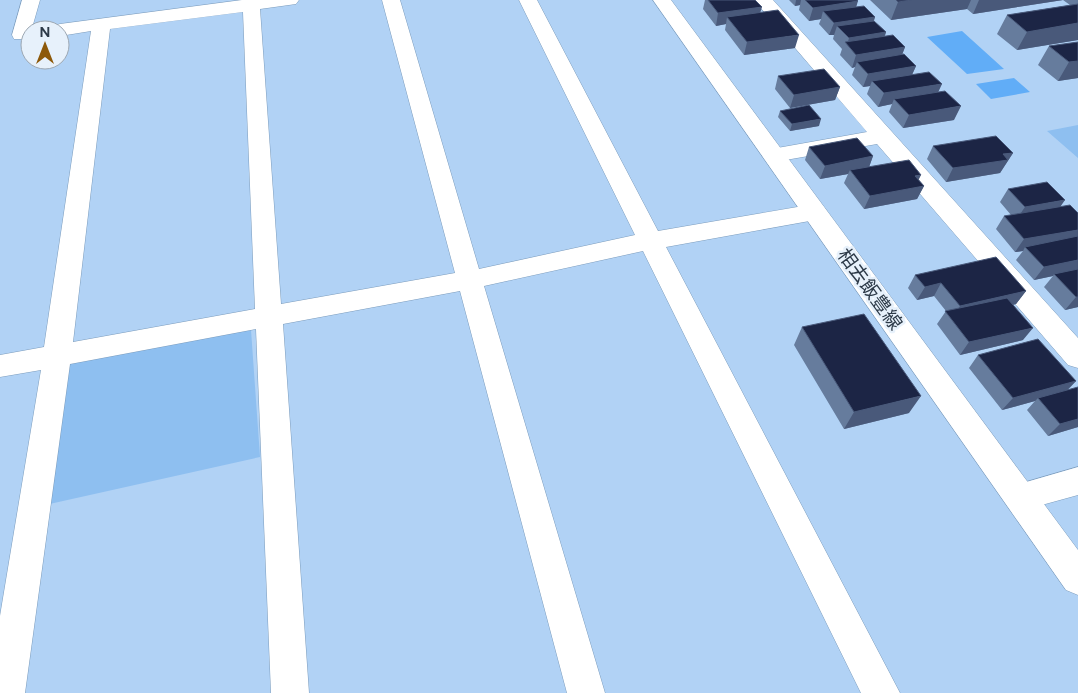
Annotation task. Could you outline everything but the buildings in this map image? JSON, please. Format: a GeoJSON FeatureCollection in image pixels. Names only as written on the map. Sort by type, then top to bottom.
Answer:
{"type":"FeatureCollection","features":[{"type":"Feature","properties":{"kind":"street"},"geometry":{"type":"LineString","coordinates":[[28,20],[31,0]]}},
{"type":"Feature","properties":{"kind":"street"},"geometry":{"type":"LineString","coordinates":[[135,21],[137,0]]}},
{"type":"Feature","properties":{"kind":"street"},"geometry":{"type":"LineString","coordinates":[[70,29],[135,21],[251,2],[290,0]]}},
{"type":"Feature","properties":{"kind":"street"},"geometry":{"type":"LineString","coordinates":[[391,0],[586,693]]}},
{"type":"Feature","properties":{"kind":"street"},"geometry":{"type":"LineString","coordinates":[[528,0],[649,241],[881,693]]}},
{"type":"Feature","properties":{"kind":"street","name":"相去飯豊線"},"geometry":{"type":"LineString","coordinates":[[662,0],[1078,578]]}},
{"type":"Feature","properties":{"kind":"street"},"geometry":{"type":"LineString","coordinates":[[763,0],[1078,357]]}},
{"type":"Feature","properties":{"kind":"street"},"geometry":{"type":"LineString","coordinates":[[251,2],[290,693]]}},
{"type":"Feature","properties":{"kind":"street"},"geometry":{"type":"LineString","coordinates":[[6,693],[57,356],[101,25]]}},
{"type":"Feature","properties":{"kind":"street"},"geometry":{"type":"LineString","coordinates":[[0,38],[20,35]]}},
{"type":"Feature","properties":{"kind":"street"},"geometry":{"type":"LineString","coordinates":[[774,156],[883,136]]}},
{"type":"Feature","properties":{"kind":"street"},"geometry":{"type":"LineString","coordinates":[[0,366],[470,280],[649,241],[815,212]]}},
{"type":"Feature","properties":{"kind":"street"},"geometry":{"type":"LineString","coordinates":[[1020,497],[1078,481]]}},
{"type":"Feature","properties":{"kind":"shaded area"},"geometry":{"type":"Polygon","coordinates":[[[962,31],[1004,69],[967,74],[927,37],[962,31]]]}},
{"type":"Feature","properties":{"kind":"shaded area"},"geometry":{"type":"Polygon","coordinates":[[[1014,78],[1030,92],[991,99],[976,84],[1014,78]]]}},
{"type":"Feature","properties":{"kind":"shaded area"},"geometry":{"type":"Polygon","coordinates":[[[1078,125],[1078,158],[1047,131],[1078,125]]]}},
{"type":"Feature","properties":{"kind":"shaded area"},"geometry":{"type":"Polygon","coordinates":[[[251,330],[260,457],[45,505],[68,360],[251,330]]]}}]}
